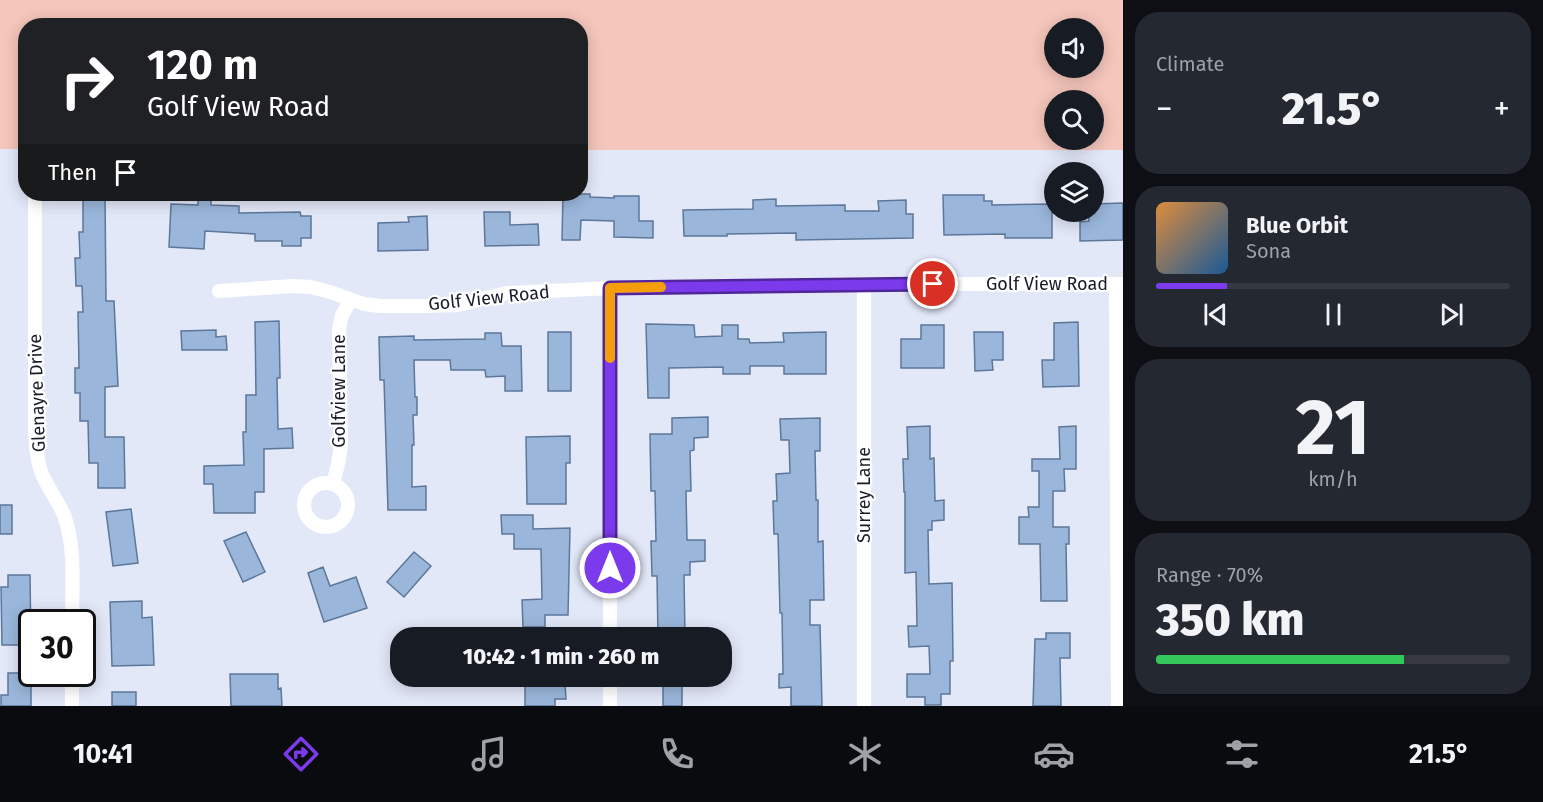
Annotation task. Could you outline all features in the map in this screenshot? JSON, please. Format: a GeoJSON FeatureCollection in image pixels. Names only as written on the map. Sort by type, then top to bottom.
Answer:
{"type":"FeatureCollection","features":[{"type":"Feature","properties":{"kind":"street","name":"Glenayre Drive"},"geometry":{"type":"LineString","coordinates":[[35,201],[36,452],[41,472],[64,515],[72,565],[72,609]]}},
{"type":"Feature","properties":{"kind":"street","name":"Golf View Road"},"geometry":{"type":"LineString","coordinates":[[219,291],[311,287],[364,304],[380,306],[447,305],[507,293],[610,288],[864,284],[1120,284]]}},
{"type":"Feature","properties":{"kind":"street","name":"Surrey Lane"},"geometry":{"type":"LineString","coordinates":[[864,284],[864,706]]}},
{"type":"Feature","properties":{"kind":"street"},"geometry":{"type":"LineString","coordinates":[[1118,706],[1120,284]]}},
{"type":"Feature","properties":{"kind":"street"},"geometry":{"type":"LineString","coordinates":[[610,288],[610,627]]}},
{"type":"Feature","properties":{"kind":"street","name":"Golfview Lane"},"geometry":{"type":"LineString","coordinates":[[333,484],[341,446],[339,329],[342,315],[351,300]]}},
{"type":"Feature","properties":{"kind":"street"},"geometry":{"type":"LineString","coordinates":[[72,687],[72,706]]}},
{"type":"Feature","properties":{"kind":"street"},"geometry":{"type":"LineString","coordinates":[[610,687],[610,706]]}},
{"type":"Feature","properties":{"kind":"shaded area"},"geometry":{"type":"Polygon","coordinates":[[[0,0],[1123,0],[1123,150],[1104,150],[1104,90],[1044,90],[1044,150],[588,150],[588,18],[18,18],[18,149],[0,149],[0,0]]]}},
{"type":"Feature","properties":{"kind":"building"},"geometry":{"type":"Polygon","coordinates":[[[588,194],[590,197],[614,198],[614,196],[639,196],[639,221],[653,221],[653,238],[614,237],[614,221],[581,220],[580,240],[562,240],[563,201],[588,201],[588,194]]]}},
{"type":"Feature","properties":{"kind":"building"},"geometry":{"type":"Polygon","coordinates":[[[943,195],[984,195],[984,201],[992,201],[992,205],[1044,204],[1044,222],[1052,222],[1052,238],[1005,238],[1005,234],[944,235],[943,195]]]}},
{"type":"Feature","properties":{"kind":"building"},"geometry":{"type":"Polygon","coordinates":[[[776,199],[776,206],[845,205],[845,211],[879,211],[878,201],[906,200],[906,214],[913,214],[913,238],[796,240],[796,233],[684,236],[683,210],[753,209],[753,200],[776,199]]]}},
{"type":"Feature","properties":{"kind":"building"},"geometry":{"type":"Polygon","coordinates":[[[83,201],[105,201],[106,301],[114,301],[118,386],[105,387],[105,437],[124,437],[125,488],[98,488],[98,463],[89,463],[88,421],[80,421],[80,393],[75,393],[75,368],[79,368],[78,312],[83,312],[82,286],[76,286],[75,258],[80,258],[79,232],[83,232],[83,201]]]}},
{"type":"Feature","properties":{"kind":"building"},"geometry":{"type":"Polygon","coordinates":[[[198,201],[211,201],[211,205],[239,206],[239,213],[300,212],[301,216],[311,216],[311,238],[301,238],[301,246],[282,246],[282,241],[255,241],[255,234],[205,231],[204,249],[169,247],[171,204],[198,205],[198,201]]]}},
{"type":"Feature","properties":{"kind":"building"},"geometry":{"type":"Polygon","coordinates":[[[1123,203],[1123,240],[1080,241],[1080,222],[1104,222],[1104,204],[1123,203]]]}},
{"type":"Feature","properties":{"kind":"building"},"geometry":{"type":"Polygon","coordinates":[[[484,212],[510,212],[510,225],[538,224],[539,245],[485,246],[484,212]]]}},
{"type":"Feature","properties":{"kind":"building"},"geometry":{"type":"Polygon","coordinates":[[[427,216],[428,250],[378,251],[378,223],[409,222],[408,217],[427,216]]]}},
{"type":"Feature","properties":{"kind":"building"},"geometry":{"type":"Polygon","coordinates":[[[279,321],[278,429],[292,428],[293,448],[264,449],[264,492],[255,492],[255,513],[214,513],[213,484],[204,484],[204,466],[244,465],[243,432],[246,432],[246,395],[256,395],[255,322],[279,321]]]}},
{"type":"Feature","properties":{"kind":"building"},"geometry":{"type":"Polygon","coordinates":[[[1078,322],[1079,386],[1043,387],[1042,360],[1054,360],[1054,323],[1078,322]]]}},
{"type":"Feature","properties":{"kind":"building"},"geometry":{"type":"Polygon","coordinates":[[[646,324],[694,325],[695,337],[722,336],[722,325],[738,325],[738,339],[749,339],[750,343],[784,342],[783,333],[826,332],[826,374],[784,374],[784,366],[750,366],[750,374],[723,374],[723,367],[669,368],[669,398],[648,398],[646,324]]]}},
{"type":"Feature","properties":{"kind":"building"},"geometry":{"type":"Polygon","coordinates":[[[921,325],[944,325],[944,368],[901,368],[901,339],[921,339],[921,325]]]}},
{"type":"Feature","properties":{"kind":"building"},"geometry":{"type":"Polygon","coordinates":[[[216,330],[216,337],[226,336],[227,350],[182,350],[181,331],[216,330]]]}},
{"type":"Feature","properties":{"kind":"building"},"geometry":{"type":"Polygon","coordinates":[[[548,332],[571,332],[571,391],[548,391],[548,332]]]}},
{"type":"Feature","properties":{"kind":"building"},"geometry":{"type":"Polygon","coordinates":[[[974,332],[1003,332],[1003,360],[992,360],[993,370],[975,371],[974,332]]]}},
{"type":"Feature","properties":{"kind":"building"},"geometry":{"type":"Polygon","coordinates":[[[485,333],[501,333],[502,346],[521,346],[522,391],[505,391],[505,376],[486,377],[485,370],[451,370],[450,360],[414,360],[417,415],[413,415],[412,487],[426,486],[426,510],[388,510],[384,380],[380,380],[379,337],[414,336],[414,340],[485,339],[485,333]]]}},
{"type":"Feature","properties":{"kind":"building"},"geometry":{"type":"Polygon","coordinates":[[[708,417],[708,437],[694,438],[694,450],[690,451],[691,491],[686,491],[687,540],[705,540],[705,561],[690,562],[690,575],[684,575],[685,627],[658,627],[657,576],[652,576],[651,541],[656,541],[655,491],[651,491],[650,434],[672,434],[672,418],[708,417]]]}},
{"type":"Feature","properties":{"kind":"building"},"geometry":{"type":"Polygon","coordinates":[[[820,418],[820,451],[815,451],[816,500],[818,500],[818,542],[823,541],[824,600],[810,600],[810,625],[820,625],[822,706],[791,706],[791,687],[779,688],[779,674],[783,674],[782,613],[780,613],[778,534],[774,534],[773,501],[777,501],[776,474],[790,473],[789,440],[781,440],[780,419],[820,418]]]}},
{"type":"Feature","properties":{"kind":"building"},"geometry":{"type":"Polygon","coordinates":[[[930,426],[930,459],[934,458],[935,501],[944,500],[944,520],[932,521],[932,530],[928,530],[929,584],[952,583],[953,661],[950,661],[950,694],[941,694],[941,705],[925,705],[925,697],[907,697],[907,674],[930,674],[929,646],[909,647],[908,626],[917,626],[916,572],[905,573],[903,459],[908,459],[907,427],[930,426]]]}},
{"type":"Feature","properties":{"kind":"building"},"geometry":{"type":"Polygon","coordinates":[[[1076,426],[1076,469],[1064,469],[1065,491],[1053,491],[1053,527],[1069,527],[1069,544],[1066,544],[1067,601],[1041,601],[1040,544],[1019,544],[1019,517],[1029,517],[1028,507],[1039,507],[1039,471],[1032,471],[1032,459],[1060,459],[1059,427],[1076,426]]]}},
{"type":"Feature","properties":{"kind":"building"},"geometry":{"type":"Polygon","coordinates":[[[570,436],[570,463],[566,463],[566,504],[527,504],[526,437],[570,436]]]}},
{"type":"Feature","properties":{"kind":"building"},"geometry":{"type":"Polygon","coordinates":[[[0,505],[12,505],[12,534],[0,534],[0,505]]]}},
{"type":"Feature","properties":{"kind":"building"},"geometry":{"type":"Polygon","coordinates":[[[131,509],[138,563],[113,566],[106,512],[131,509]]]}},
{"type":"Feature","properties":{"kind":"building"},"geometry":{"type":"Polygon","coordinates":[[[501,515],[533,515],[533,529],[570,528],[568,615],[545,615],[545,627],[523,627],[522,600],[542,599],[541,549],[514,549],[514,534],[502,534],[501,515]]]}},
{"type":"Feature","properties":{"kind":"building"},"geometry":{"type":"Polygon","coordinates":[[[246,532],[265,572],[243,582],[224,541],[246,532]]]}},
{"type":"Feature","properties":{"kind":"building"},"geometry":{"type":"Polygon","coordinates":[[[414,552],[431,566],[404,597],[387,582],[414,552]]]}},
{"type":"Feature","properties":{"kind":"building"},"geometry":{"type":"Polygon","coordinates":[[[323,567],[330,586],[356,577],[367,608],[324,622],[308,573],[323,567]]]}},
{"type":"Feature","properties":{"kind":"building"},"geometry":{"type":"Polygon","coordinates":[[[8,575],[30,575],[30,609],[18,609],[18,645],[2,645],[1,587],[8,587],[8,575]]]}},
{"type":"Feature","properties":{"kind":"building"},"geometry":{"type":"Polygon","coordinates":[[[142,601],[142,618],[152,617],[154,665],[112,666],[110,602],[142,601]]]}},
{"type":"Feature","properties":{"kind":"building"},"geometry":{"type":"Polygon","coordinates":[[[1046,633],[1070,633],[1070,658],[1060,658],[1061,706],[1033,706],[1035,639],[1046,639],[1046,633]]]}},
{"type":"Feature","properties":{"kind":"building"},"geometry":{"type":"Polygon","coordinates":[[[8,673],[18,673],[18,687],[31,687],[31,706],[1,706],[1,695],[8,695],[8,673]]]}},
{"type":"Feature","properties":{"kind":"building"},"geometry":{"type":"Polygon","coordinates":[[[230,674],[278,674],[278,689],[281,688],[282,706],[231,706],[230,674]]]}},
{"type":"Feature","properties":{"kind":"building"},"geometry":{"type":"Polygon","coordinates":[[[525,687],[565,687],[566,699],[555,699],[555,706],[525,706],[525,687]]]}},
{"type":"Feature","properties":{"kind":"building"},"geometry":{"type":"Polygon","coordinates":[[[663,687],[682,687],[682,706],[663,706],[663,687]]]}},
{"type":"Feature","properties":{"kind":"building"},"geometry":{"type":"Polygon","coordinates":[[[112,692],[136,692],[136,706],[112,706],[112,692]]]}},
{"type":"Feature","properties":{"kind":"slow traffic"},"geometry":{"type":"LineString","coordinates":[[610,358],[610,288],[661,287]]}},
{"type":"Feature","properties":{"kind":"route"},"geometry":{"type":"LineString","coordinates":[[610,568],[610,288],[933,284]]}}]}
